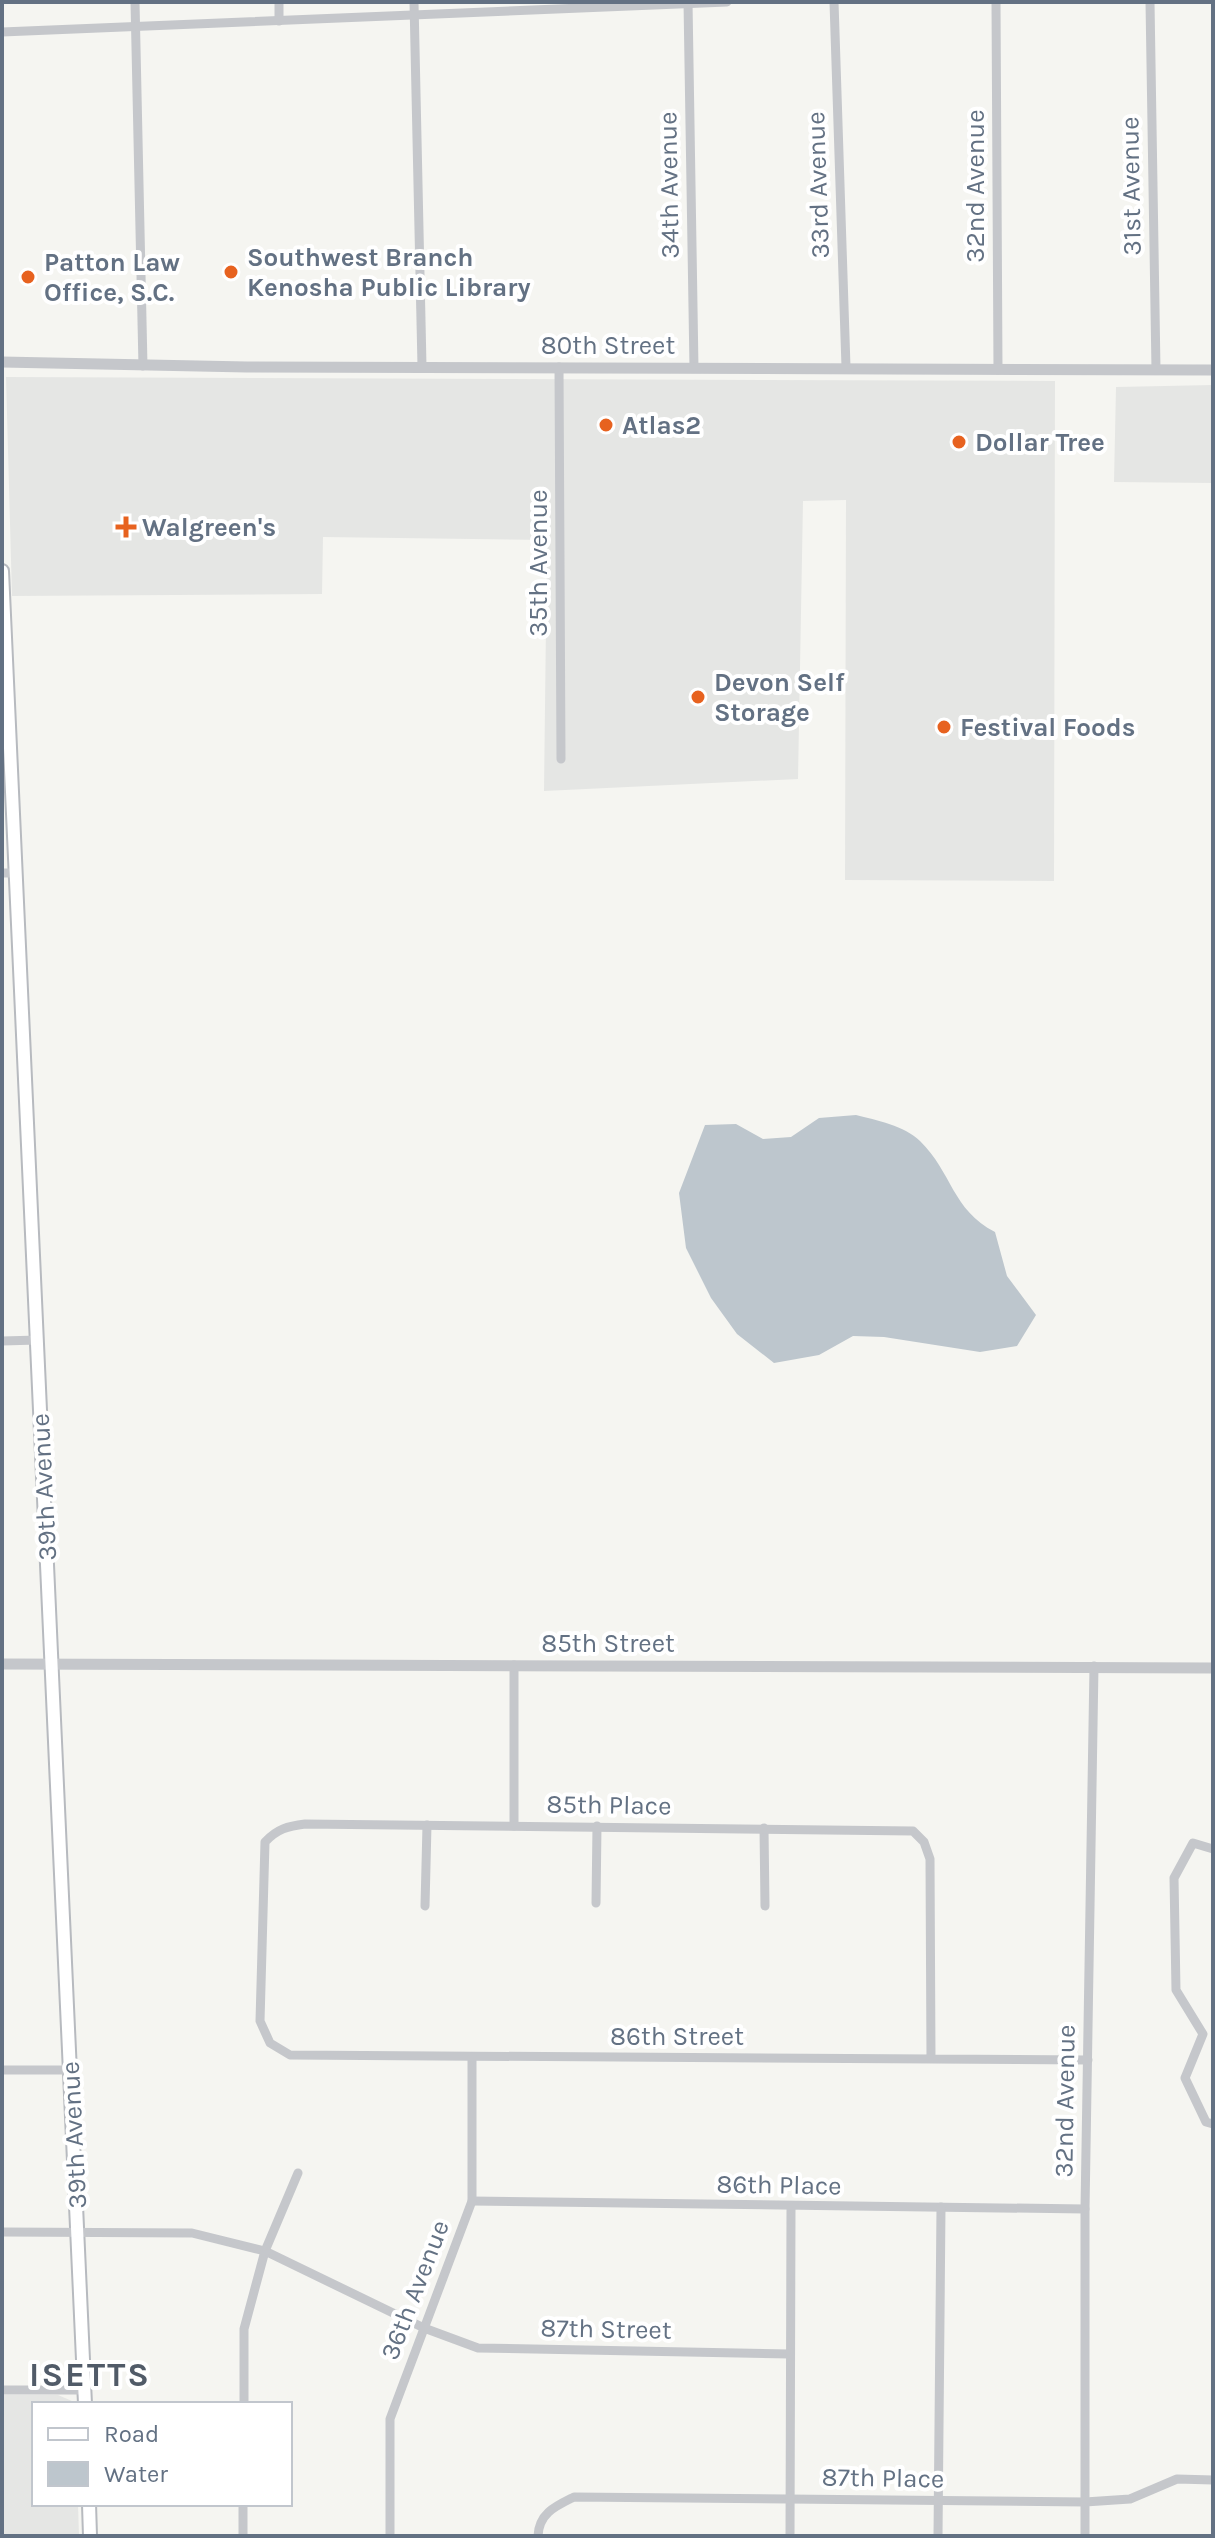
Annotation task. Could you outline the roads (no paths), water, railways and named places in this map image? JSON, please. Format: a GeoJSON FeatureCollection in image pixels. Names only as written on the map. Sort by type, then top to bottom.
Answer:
{"type":"FeatureCollection","features":[{"type":"Feature","properties":{"kind":"main road","name":"39th Avenue"},"geometry":{"type":"LineString","coordinates":[[2,571],[8,873],[38,1340],[85,2402]]}},
{"type":"Feature","properties":{"kind":"main road"},"geometry":{"type":"LineString","coordinates":[[89,2506],[90,2536]]}},
{"type":"Feature","properties":{"kind":"street"},"geometry":{"type":"LineString","coordinates":[[135,2],[143,366]]}},
{"type":"Feature","properties":{"kind":"street"},"geometry":{"type":"LineString","coordinates":[[279,2],[279,21]]}},
{"type":"Feature","properties":{"kind":"street"},"geometry":{"type":"LineString","coordinates":[[414,2],[422,366]]}},
{"type":"Feature","properties":{"kind":"street"},"geometry":{"type":"LineString","coordinates":[[2,32],[136,29],[552,5],[727,2]]}},
{"type":"Feature","properties":{"kind":"street","name":"33rd Avenue"},"geometry":{"type":"LineString","coordinates":[[834,2],[846,367]]}},
{"type":"Feature","properties":{"kind":"street","name":"32nd Avenue"},"geometry":{"type":"LineString","coordinates":[[996,2],[998,370]]}},
{"type":"Feature","properties":{"kind":"street","name":"31st Avenue"},"geometry":{"type":"LineString","coordinates":[[1150,2],[1156,370]]}},
{"type":"Feature","properties":{"kind":"street","name":"34th Avenue"},"geometry":{"type":"LineString","coordinates":[[688,3],[694,368]]}},
{"type":"Feature","properties":{"kind":"street","name":"80th Street"},"geometry":{"type":"LineString","coordinates":[[2,362],[143,366],[1213,370]]}},
{"type":"Feature","properties":{"kind":"street","name":"35th Avenue"},"geometry":{"type":"LineString","coordinates":[[559,367],[561,759]]}},
{"type":"Feature","properties":{"kind":"street"},"geometry":{"type":"LineString","coordinates":[[2,1341],[38,1340]]}},
{"type":"Feature","properties":{"kind":"street","name":"85th Street"},"geometry":{"type":"LineString","coordinates":[[2,1664],[1213,1668]]}},
{"type":"Feature","properties":{"kind":"street"},"geometry":{"type":"LineString","coordinates":[[514,1665],[514,1826]]}},
{"type":"Feature","properties":{"kind":"street","name":"32nd Avenue"},"geometry":{"type":"LineString","coordinates":[[1085,2536],[1085,2209],[1094,1666]]}},
{"type":"Feature","properties":{"kind":"street"},"geometry":{"type":"LineString","coordinates":[[425,1906],[427,1825]]}},
{"type":"Feature","properties":{"kind":"street","name":"85th Place"},"geometry":{"type":"LineString","coordinates":[[270,2043],[260,2021],[263,1854],[265,1842],[273,1833],[287,1826],[597,1826],[913,1831],[924,1842],[930,1859],[931,2059]]}},
{"type":"Feature","properties":{"kind":"street"},"geometry":{"type":"LineString","coordinates":[[596,1903],[597,1826]]}},
{"type":"Feature","properties":{"kind":"street"},"geometry":{"type":"LineString","coordinates":[[764,1828],[765,1906]]}},
{"type":"Feature","properties":{"kind":"street"},"geometry":{"type":"LineString","coordinates":[[1203,2034],[1176,1990],[1174,1878],[1193,1843],[1213,1849]]}},
{"type":"Feature","properties":{"kind":"street"},"geometry":{"type":"LineString","coordinates":[[1213,2030],[1203,2034],[1185,2078],[1206,2122],[1213,2124]]}},
{"type":"Feature","properties":{"kind":"street","name":"86th Street"},"geometry":{"type":"LineString","coordinates":[[270,2043],[290,2055],[1088,2060]]}},
{"type":"Feature","properties":{"kind":"street","name":"36th Avenue"},"geometry":{"type":"LineString","coordinates":[[390,2536],[390,2419],[472,2201],[472,2057]]}},
{"type":"Feature","properties":{"kind":"street"},"geometry":{"type":"LineString","coordinates":[[2,2070],[71,2070]]}},
{"type":"Feature","properties":{"kind":"street"},"geometry":{"type":"LineString","coordinates":[[244,2402],[244,2329],[265,2251],[298,2173]]}},
{"type":"Feature","properties":{"kind":"street","name":"86th Place"},"geometry":{"type":"LineString","coordinates":[[472,2201],[791,2208],[1085,2209]]}},
{"type":"Feature","properties":{"kind":"street"},"geometry":{"type":"LineString","coordinates":[[938,2536],[941,2207]]}},
{"type":"Feature","properties":{"kind":"street"},"geometry":{"type":"LineString","coordinates":[[790,2536],[791,2208]]}},
{"type":"Feature","properties":{"kind":"street"},"geometry":{"type":"LineString","coordinates":[[2,2232],[79,2232]]}},
{"type":"Feature","properties":{"kind":"street","name":"87th Street"},"geometry":{"type":"LineString","coordinates":[[79,2232],[192,2233],[265,2251],[424,2328],[478,2348],[790,2354]]}},
{"type":"Feature","properties":{"kind":"street"},"geometry":{"type":"LineString","coordinates":[[2,2390],[84,2390]]}},
{"type":"Feature","properties":{"kind":"street","name":"87th Place"},"geometry":{"type":"LineString","coordinates":[[538,2536],[538,2525],[551,2508],[574,2497],[1085,2502],[1130,2499],[1177,2479],[1213,2480]]}},
{"type":"Feature","properties":{"kind":"street"},"geometry":{"type":"LineString","coordinates":[[243,2506],[243,2536]]}},
{"type":"Feature","properties":{"kind":"water"},"geometry":{"type":"Polygon","coordinates":[[[856,1115],[881,1121],[920,1141],[970,1213],[995,1232],[1007,1276],[1036,1315],[1017,1346],[980,1352],[884,1337],[853,1336],[819,1355],[774,1363],[737,1334],[711,1298],[686,1248],[679,1193],[705,1125],[736,1124],[763,1139],[791,1137],[819,1118],[856,1115]]]}},
{"type":"Feature","properties":{"kind":"place","name":"Southwest Branch Kenosha Public Library"},"geometry":{"type":"Point","coordinates":[231,272]}},
{"type":"Feature","properties":{"kind":"place","name":"Patton Law Office, S.C."},"geometry":{"type":"Point","coordinates":[28,277]}},
{"type":"Feature","properties":{"kind":"place","name":"Atlas2"},"geometry":{"type":"Point","coordinates":[606,425]}},
{"type":"Feature","properties":{"kind":"place","name":"Dollar Tree"},"geometry":{"type":"Point","coordinates":[959,442]}},
{"type":"Feature","properties":{"kind":"place","name":"Walgreen's"},"geometry":{"type":"Point","coordinates":[126,527]}},
{"type":"Feature","properties":{"kind":"place","name":"Devon Self Storage"},"geometry":{"type":"Point","coordinates":[698,697]}},
{"type":"Feature","properties":{"kind":"place","name":"Festival Foods"},"geometry":{"type":"Point","coordinates":[944,727]}},
{"type":"Feature","properties":{"kind":"district","name":"ISETTS"},"geometry":{"type":"Point","coordinates":[90,2375]}}]}
